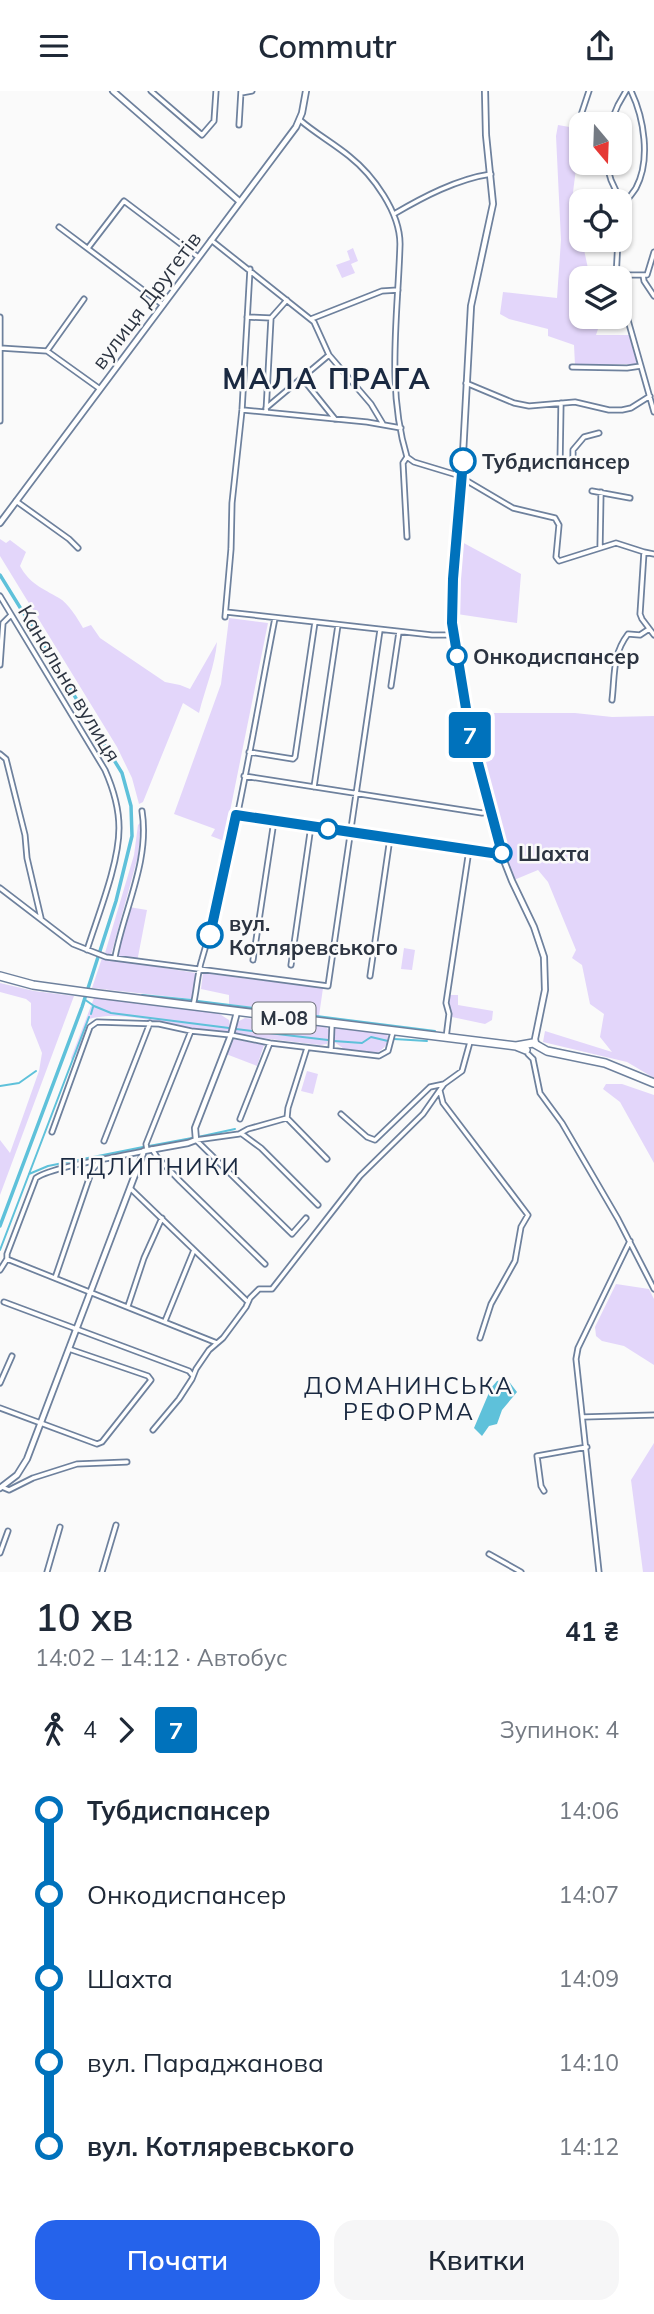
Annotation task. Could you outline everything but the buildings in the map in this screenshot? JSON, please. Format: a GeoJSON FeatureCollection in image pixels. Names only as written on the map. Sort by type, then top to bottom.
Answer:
{"type":"FeatureCollection","features":[{"type":"Feature","properties":{"kind":"highway","name":"М-08"},"geometry":{"type":"LineString","coordinates":[[0,976],[33,985],[97,994],[533,1049]]}},
{"type":"Feature","properties":{"kind":"highway"},"geometry":{"type":"LineString","coordinates":[[533,1049],[605,1063],[654,1083]]}},
{"type":"Feature","properties":{"kind":"street"},"geometry":{"type":"LineString","coordinates":[[113,91],[239,201]]}},
{"type":"Feature","properties":{"kind":"street"},"geometry":{"type":"LineString","coordinates":[[151,91],[202,135],[214,121],[216,91]]}},
{"type":"Feature","properties":{"kind":"street"},"geometry":{"type":"LineString","coordinates":[[239,125],[241,92],[252,91]]}},
{"type":"Feature","properties":{"kind":"street","name":"вулиця Другетів"},"geometry":{"type":"LineString","coordinates":[[0,523],[300,120],[306,91]]}},
{"type":"Feature","properties":{"kind":"street"},"geometry":{"type":"LineString","coordinates":[[485,91],[486,135],[493,204],[471,306],[452,601],[454,635],[467,713],[490,811],[512,881],[537,934],[546,964],[545,990],[533,1049],[540,1093],[562,1123],[630,1241],[654,1289]]}},
{"type":"Feature","properties":{"kind":"street"},"geometry":{"type":"LineString","coordinates":[[582,112],[589,91]]}},
{"type":"Feature","properties":{"kind":"street"},"geometry":{"type":"LineString","coordinates":[[615,112],[629,91]]}},
{"type":"Feature","properties":{"kind":"street"},"geometry":{"type":"LineString","coordinates":[[629,91],[641,123],[643,141],[642,167],[632,193]]}},
{"type":"Feature","properties":{"kind":"street"},"geometry":{"type":"LineString","coordinates":[[300,120],[357,163],[394,214],[400,235],[394,377],[407,457],[414,462],[462,478],[513,508],[555,518],[559,525],[556,560],[616,543],[654,554]]}},
{"type":"Feature","properties":{"kind":"street"},"geometry":{"type":"LineString","coordinates":[[394,214],[423,197],[474,177],[491,174]]}},
{"type":"Feature","properties":{"kind":"street"},"geometry":{"type":"LineString","coordinates":[[88,248],[124,201],[198,257]]}},
{"type":"Feature","properties":{"kind":"street"},"geometry":{"type":"LineString","coordinates":[[59,227],[163,305]]}},
{"type":"Feature","properties":{"kind":"street"},"geometry":{"type":"LineString","coordinates":[[211,240],[312,319],[329,355],[371,404],[383,423]]}},
{"type":"Feature","properties":{"kind":"street"},"geometry":{"type":"LineString","coordinates":[[632,276],[647,275],[654,252]]}},
{"type":"Feature","properties":{"kind":"street"},"geometry":{"type":"LineString","coordinates":[[250,269],[242,410],[232,503],[232,549],[225,615],[454,635]]}},
{"type":"Feature","properties":{"kind":"street"},"geometry":{"type":"LineString","coordinates":[[643,275],[654,296]]}},
{"type":"Feature","properties":{"kind":"street"},"geometry":{"type":"LineString","coordinates":[[312,319],[375,294],[398,290]]}},
{"type":"Feature","properties":{"kind":"street"},"geometry":{"type":"LineString","coordinates":[[47,351],[84,299]]}},
{"type":"Feature","properties":{"kind":"street"},"geometry":{"type":"LineString","coordinates":[[266,410],[271,318],[287,300]]}},
{"type":"Feature","properties":{"kind":"street"},"geometry":{"type":"LineString","coordinates":[[0,317],[0,421]]}},
{"type":"Feature","properties":{"kind":"street"},"geometry":{"type":"LineString","coordinates":[[247,317],[271,318]]}},
{"type":"Feature","properties":{"kind":"street"},"geometry":{"type":"LineString","coordinates":[[630,329],[654,412]]}},
{"type":"Feature","properties":{"kind":"street"},"geometry":{"type":"LineString","coordinates":[[0,348],[47,351],[100,389]]}},
{"type":"Feature","properties":{"kind":"street"},"geometry":{"type":"LineString","coordinates":[[266,410],[329,355]]}},
{"type":"Feature","properties":{"kind":"street"},"geometry":{"type":"LineString","coordinates":[[572,367],[641,366]]}},
{"type":"Feature","properties":{"kind":"street"},"geometry":{"type":"LineString","coordinates":[[302,378],[335,419]]}},
{"type":"Feature","properties":{"kind":"street"},"geometry":{"type":"LineString","coordinates":[[466,383],[520,405],[539,407],[575,402],[608,410],[622,410],[631,408],[650,396]]}},
{"type":"Feature","properties":{"kind":"street"},"geometry":{"type":"LineString","coordinates":[[561,403],[560,464],[573,460],[573,450],[584,437],[599,433]]}},
{"type":"Feature","properties":{"kind":"street"},"geometry":{"type":"LineString","coordinates":[[242,410],[266,410],[383,423],[401,428]]}},
{"type":"Feature","properties":{"kind":"street"},"geometry":{"type":"LineString","coordinates":[[407,457],[403,463],[407,537]]}},
{"type":"Feature","properties":{"kind":"street"},"geometry":{"type":"LineString","coordinates":[[592,491],[630,498]]}},
{"type":"Feature","properties":{"kind":"street"},"geometry":{"type":"LineString","coordinates":[[600,548],[601,492]]}},
{"type":"Feature","properties":{"kind":"street"},"geometry":{"type":"LineString","coordinates":[[16,501],[78,548]]}},
{"type":"Feature","properties":{"kind":"street"},"geometry":{"type":"LineString","coordinates":[[644,552],[640,614],[654,635]]}},
{"type":"Feature","properties":{"kind":"street","name":"Канальна вулиця"},"geometry":{"type":"LineString","coordinates":[[0,596],[105,770],[117,807],[117,848],[89,951]]}},
{"type":"Feature","properties":{"kind":"street"},"geometry":{"type":"LineString","coordinates":[[0,665],[3,623],[11,615]]}},
{"type":"Feature","properties":{"kind":"street"},"geometry":{"type":"LineString","coordinates":[[193,1007],[199,970],[210,937],[236,815],[275,618]]}},
{"type":"Feature","properties":{"kind":"street"},"geometry":{"type":"LineString","coordinates":[[249,753],[293,759],[295,757],[315,622]]}},
{"type":"Feature","properties":{"kind":"street"},"geometry":{"type":"LineString","coordinates":[[314,787],[338,625]]}},
{"type":"Feature","properties":{"kind":"street"},"geometry":{"type":"LineString","coordinates":[[0,888],[73,944],[106,957],[328,986],[380,629]]}},
{"type":"Feature","properties":{"kind":"street"},"geometry":{"type":"LineString","coordinates":[[612,700],[612,671],[621,643],[628,633],[636,636],[649,629]]}},
{"type":"Feature","properties":{"kind":"street"},"geometry":{"type":"LineString","coordinates":[[391,686],[399,632]]}},
{"type":"Feature","properties":{"kind":"street"},"geometry":{"type":"LineString","coordinates":[[0,754],[6,759],[25,835],[27,858],[41,920]]}},
{"type":"Feature","properties":{"kind":"street"},"geometry":{"type":"LineString","coordinates":[[244,776],[482,813],[490,811]]}},
{"type":"Feature","properties":{"kind":"street"},"geometry":{"type":"LineString","coordinates":[[115,957],[141,857],[144,823],[142,811]]}},
{"type":"Feature","properties":{"kind":"street"},"geometry":{"type":"LineString","coordinates":[[236,815],[502,853]]}},
{"type":"Feature","properties":{"kind":"street"},"geometry":{"type":"LineString","coordinates":[[253,960],[274,821]]}},
{"type":"Feature","properties":{"kind":"street"},"geometry":{"type":"LineString","coordinates":[[291,965],[311,826]]}},
{"type":"Feature","properties":{"kind":"street"},"geometry":{"type":"LineString","coordinates":[[370,977],[390,838]]}},
{"type":"Feature","properties":{"kind":"street"},"geometry":{"type":"LineString","coordinates":[[446,1039],[449,1014],[446,1003],[469,850]]}},
{"type":"Feature","properties":{"kind":"street"},"geometry":{"type":"LineString","coordinates":[[28,910],[37,906]]}},
{"type":"Feature","properties":{"kind":"street"},"geometry":{"type":"LineString","coordinates":[[237,1012],[231,1035],[195,1128],[195,1140],[292,1234],[306,1218]]}},
{"type":"Feature","properties":{"kind":"street"},"geometry":{"type":"LineString","coordinates":[[52,1132],[88,1031],[94,1023],[107,1020],[150,1023],[231,1035],[270,1044],[382,1056],[388,1051],[393,1032]]}},
{"type":"Feature","properties":{"kind":"street"},"geometry":{"type":"LineString","coordinates":[[104,1142],[150,1023]]}},
{"type":"Feature","properties":{"kind":"street"},"geometry":{"type":"LineString","coordinates":[[331,1050],[332,1024]]}},
{"type":"Feature","properties":{"kind":"street"},"geometry":{"type":"LineString","coordinates":[[191,1031],[146,1144],[148,1150],[265,1265]]}},
{"type":"Feature","properties":{"kind":"street"},"geometry":{"type":"LineString","coordinates":[[153,1430],[179,1399],[209,1350],[259,1289],[272,1289],[360,1175],[423,1114],[444,1084],[464,1069],[470,1041]]}},
{"type":"Feature","properties":{"kind":"street"},"geometry":{"type":"LineString","coordinates":[[240,1119],[270,1044]]}},
{"type":"Feature","properties":{"kind":"street"},"geometry":{"type":"LineString","coordinates":[[287,1118],[307,1048]]}},
{"type":"Feature","properties":{"kind":"street"},"geometry":{"type":"LineString","coordinates":[[341,1114],[367,1137],[375,1140],[430,1087],[444,1084]]}},
{"type":"Feature","properties":{"kind":"street"},"geometry":{"type":"LineString","coordinates":[[440,1091],[443,1103],[528,1215],[521,1227],[515,1261],[491,1304],[486,1327],[480,1338]]}},
{"type":"Feature","properties":{"kind":"street"},"geometry":{"type":"LineString","coordinates":[[239,1134],[258,1125],[287,1118]]}},
{"type":"Feature","properties":{"kind":"street"},"geometry":{"type":"LineString","coordinates":[[287,1118],[327,1159]]}},
{"type":"Feature","properties":{"kind":"street"},"geometry":{"type":"LineString","coordinates":[[0,1270],[7,1259],[34,1180],[41,1174],[195,1140],[244,1134],[318,1205]]}},
{"type":"Feature","properties":{"kind":"street"},"geometry":{"type":"LineString","coordinates":[[1,1488],[22,1469],[148,1150]]}},
{"type":"Feature","properties":{"kind":"street"},"geometry":{"type":"LineString","coordinates":[[55,1278],[92,1170],[100,1161]]}},
{"type":"Feature","properties":{"kind":"street"},"geometry":{"type":"LineString","coordinates":[[131,1189],[248,1302]]}},
{"type":"Feature","properties":{"kind":"street"},"geometry":{"type":"LineString","coordinates":[[128,1306],[144,1258],[162,1218]]}},
{"type":"Feature","properties":{"kind":"street"},"geometry":{"type":"LineString","coordinates":[[599,1572],[577,1353],[630,1241]]}},
{"type":"Feature","properties":{"kind":"street"},"geometry":{"type":"LineString","coordinates":[[165,1321],[194,1250]]}},
{"type":"Feature","properties":{"kind":"street"},"geometry":{"type":"LineString","coordinates":[[7,1259],[217,1343]]}},
{"type":"Feature","properties":{"kind":"street"},"geometry":{"type":"LineString","coordinates":[[4,1302],[189,1371],[193,1375]]}},
{"type":"Feature","properties":{"kind":"street"},"geometry":{"type":"LineString","coordinates":[[0,1408],[100,1444],[150,1382],[148,1376],[69,1349]]}},
{"type":"Feature","properties":{"kind":"street"},"geometry":{"type":"LineString","coordinates":[[0,1383],[12,1356]]}},
{"type":"Feature","properties":{"kind":"street"},"geometry":{"type":"LineString","coordinates":[[583,1417],[654,1415]]}},
{"type":"Feature","properties":{"kind":"street"},"geometry":{"type":"LineString","coordinates":[[544,1491],[537,1456],[587,1447]]}},
{"type":"Feature","properties":{"kind":"street"},"geometry":{"type":"LineString","coordinates":[[1,1488],[9,1490],[33,1478],[83,1462],[127,1462]]}},
{"type":"Feature","properties":{"kind":"street"},"geometry":{"type":"LineString","coordinates":[[102,1572],[116,1525]]}},
{"type":"Feature","properties":{"kind":"street"},"geometry":{"type":"LineString","coordinates":[[47,1572],[60,1527]]}},
{"type":"Feature","properties":{"kind":"street"},"geometry":{"type":"LineString","coordinates":[[0,1553],[8,1531]]}},
{"type":"Feature","properties":{"kind":"street"},"geometry":{"type":"LineString","coordinates":[[489,1553],[521,1572]]}},
{"type":"Feature","properties":{"kind":"shaded area"},"geometry":{"type":"Polygon","coordinates":[[[558,125],[569,127],[569,175],[575,175],[573,189],[569,189],[569,252],[584,252],[587,266],[569,266],[569,329],[598,329],[596,335],[629,335],[637,364],[575,365],[574,345],[548,336],[548,329],[500,314],[503,292],[557,298],[561,240],[556,136],[558,125]]]}},
{"type":"Feature","properties":{"kind":"shaded area"},"geometry":{"type":"Polygon","coordinates":[[[353,248],[358,261],[351,264],[355,273],[342,278],[336,265],[350,260],[347,251],[353,248]]]}},
{"type":"Feature","properties":{"kind":"shaded area"},"geometry":{"type":"Polygon","coordinates":[[[0,539],[6,543],[10,540],[26,552],[20,566],[24,572],[37,585],[66,604],[83,628],[91,625],[100,638],[165,682],[190,689],[217,642],[199,713],[183,703],[143,802],[139,804],[132,778],[117,747],[0,556],[0,539]]]}},
{"type":"Feature","properties":{"kind":"shaded area"},"geometry":{"type":"Polygon","coordinates":[[[460,541],[521,574],[517,623],[457,614],[460,541]]]}},
{"type":"Feature","properties":{"kind":"shaded area"},"geometry":{"type":"Polygon","coordinates":[[[229,618],[268,623],[224,841],[211,836],[215,829],[174,814],[221,684],[229,618]]]}},
{"type":"Feature","properties":{"kind":"shaded area"},"geometry":{"type":"Polygon","coordinates":[[[477,713],[654,716],[654,1078],[627,1062],[543,1042],[545,1031],[612,1052],[600,1037],[604,1014],[590,1004],[582,965],[572,958],[576,950],[548,882],[538,870],[514,880],[495,820],[481,759],[472,718],[477,713]]]}},
{"type":"Feature","properties":{"kind":"shaded area"},"geometry":{"type":"Polygon","coordinates":[[[141,822],[138,856],[111,955],[105,953],[141,822]]]}},
{"type":"Feature","properties":{"kind":"shaded area"},"geometry":{"type":"Polygon","coordinates":[[[129,907],[147,910],[137,962],[115,957],[129,907]]]}},
{"type":"Feature","properties":{"kind":"shaded area"},"geometry":{"type":"Polygon","coordinates":[[[404,948],[415,950],[412,970],[401,969],[404,948]]]}},
{"type":"Feature","properties":{"kind":"shaded area"},"geometry":{"type":"Polygon","coordinates":[[[102,958],[196,973],[195,992],[192,999],[92,988],[102,958]]]}},
{"type":"Feature","properties":{"kind":"shaded area"},"geometry":{"type":"Polygon","coordinates":[[[203,973],[323,988],[319,1016],[229,1004],[229,995],[201,989],[203,973]]]}},
{"type":"Feature","properties":{"kind":"shaded area"},"geometry":{"type":"Polygon","coordinates":[[[0,983],[74,996],[0,1195],[0,1140],[10,1153],[39,1071],[42,1053],[31,1025],[31,1003],[0,992],[0,983]]]}},
{"type":"Feature","properties":{"kind":"shaded area"},"geometry":{"type":"Polygon","coordinates":[[[450,995],[458,995],[458,1005],[493,1011],[492,1020],[485,1024],[452,1017],[448,1004],[450,995]]]}},
{"type":"Feature","properties":{"kind":"shaded area"},"geometry":{"type":"Polygon","coordinates":[[[94,998],[218,1013],[229,1020],[231,1030],[203,1030],[114,1016],[89,1019],[72,1061],[94,998]]]}},
{"type":"Feature","properties":{"kind":"shaded area"},"geometry":{"type":"Polygon","coordinates":[[[245,1018],[326,1027],[329,1030],[327,1044],[237,1035],[235,1029],[239,1021],[245,1018]]]}},
{"type":"Feature","properties":{"kind":"shaded area"},"geometry":{"type":"Polygon","coordinates":[[[333,1028],[387,1034],[388,1040],[377,1053],[344,1049],[333,1041],[333,1028]]]}},
{"type":"Feature","properties":{"kind":"shaded area"},"geometry":{"type":"Polygon","coordinates":[[[233,1039],[264,1045],[257,1066],[226,1054],[233,1039]]]}},
{"type":"Feature","properties":{"kind":"shaded area"},"geometry":{"type":"Polygon","coordinates":[[[307,1071],[318,1074],[313,1094],[301,1091],[307,1071]]]}},
{"type":"Feature","properties":{"kind":"shaded area"},"geometry":{"type":"Polygon","coordinates":[[[606,1084],[622,1084],[654,1095],[654,1163],[620,1102],[603,1089],[606,1084]]]}},
{"type":"Feature","properties":{"kind":"shaded area"},"geometry":{"type":"Polygon","coordinates":[[[616,1284],[649,1289],[654,1299],[654,1365],[624,1346],[602,1341],[596,1336],[595,1327],[616,1284]]]}},
{"type":"Feature","properties":{"kind":"shaded area"},"geometry":{"type":"Polygon","coordinates":[[[654,1443],[654,1572],[643,1572],[631,1480],[654,1443]]]}},
{"type":"Feature","properties":{"kind":"water"},"geometry":{"type":"Polygon","coordinates":[[[507,1379],[517,1392],[502,1410],[497,1424],[489,1426],[482,1436],[474,1428],[491,1388],[497,1381],[507,1379]]]}},
{"type":"Feature","properties":{"kind":"waterway"},"geometry":{"type":"LineString","coordinates":[[0,575],[122,773],[131,806],[132,836],[116,901],[82,1007],[0,1226]]}},
{"type":"Feature","properties":{"kind":"waterway"},"geometry":{"type":"LineString","coordinates":[[490,803],[498,832]]}},
{"type":"Feature","properties":{"kind":"waterway"},"geometry":{"type":"LineString","coordinates":[[142,995],[192,1000]]}},
{"type":"Feature","properties":{"kind":"waterway"},"geometry":{"type":"LineString","coordinates":[[84,999],[111,1013],[229,1028]]}},
{"type":"Feature","properties":{"kind":"waterway"},"geometry":{"type":"LineString","coordinates":[[198,1001],[435,1031]]}},
{"type":"Feature","properties":{"kind":"waterway"},"geometry":{"type":"LineString","coordinates":[[91,1014],[93,1007]]}},
{"type":"Feature","properties":{"kind":"waterway"},"geometry":{"type":"LineString","coordinates":[[0,1250],[89,1017]]}},
{"type":"Feature","properties":{"kind":"waterway"},"geometry":{"type":"LineString","coordinates":[[236,1029],[328,1040]]}},
{"type":"Feature","properties":{"kind":"waterway"},"geometry":{"type":"LineString","coordinates":[[334,1041],[362,1043],[371,1037],[388,1041]]}},
{"type":"Feature","properties":{"kind":"waterway"},"geometry":{"type":"LineString","coordinates":[[394,1039],[427,1041]]}},
{"type":"Feature","properties":{"kind":"waterway"},"geometry":{"type":"LineString","coordinates":[[0,1086],[19,1083],[36,1071]]}},
{"type":"Feature","properties":{"kind":"waterway"},"geometry":{"type":"LineString","coordinates":[[198,1137],[235,1129]]}},
{"type":"Feature","properties":{"kind":"waterway"},"geometry":{"type":"LineString","coordinates":[[149,1146],[192,1138]]}},
{"type":"Feature","properties":{"kind":"waterway"},"geometry":{"type":"LineString","coordinates":[[29,1174],[48,1166],[143,1147]]}},
{"type":"Feature","properties":{"kind":"bus line","name":"7"},"geometry":{"type":"LineString","coordinates":[[210,935],[236,815],[502,853],[470,733],[452,623],[456,530],[463,461]]}},
{"type":"Feature","properties":{"kind":"place","name":"Тубдиспансер"},"geometry":{"type":"Point","coordinates":[463,461]}},
{"type":"Feature","properties":{"kind":"place","name":"Онкодиспансер"},"geometry":{"type":"Point","coordinates":[457,656]}},
{"type":"Feature","properties":{"kind":"place","name":"Шахта"},"geometry":{"type":"Point","coordinates":[502,853]}},
{"type":"Feature","properties":{"kind":"place","name":"вул. Котляревського"},"geometry":{"type":"Point","coordinates":[210,935]}},
{"type":"Feature","properties":{"kind":"district","name":"МАЛА ПРАГА"},"geometry":{"type":"Point","coordinates":[327,378]}},
{"type":"Feature","properties":{"kind":"district","name":"ПІДЛИПНИКИ"},"geometry":{"type":"Point","coordinates":[150,1166]}},
{"type":"Feature","properties":{"kind":"district","name":"ДОМАНИНСЬКА РЕФОРМА"},"geometry":{"type":"Point","coordinates":[409,1398]}}]}
